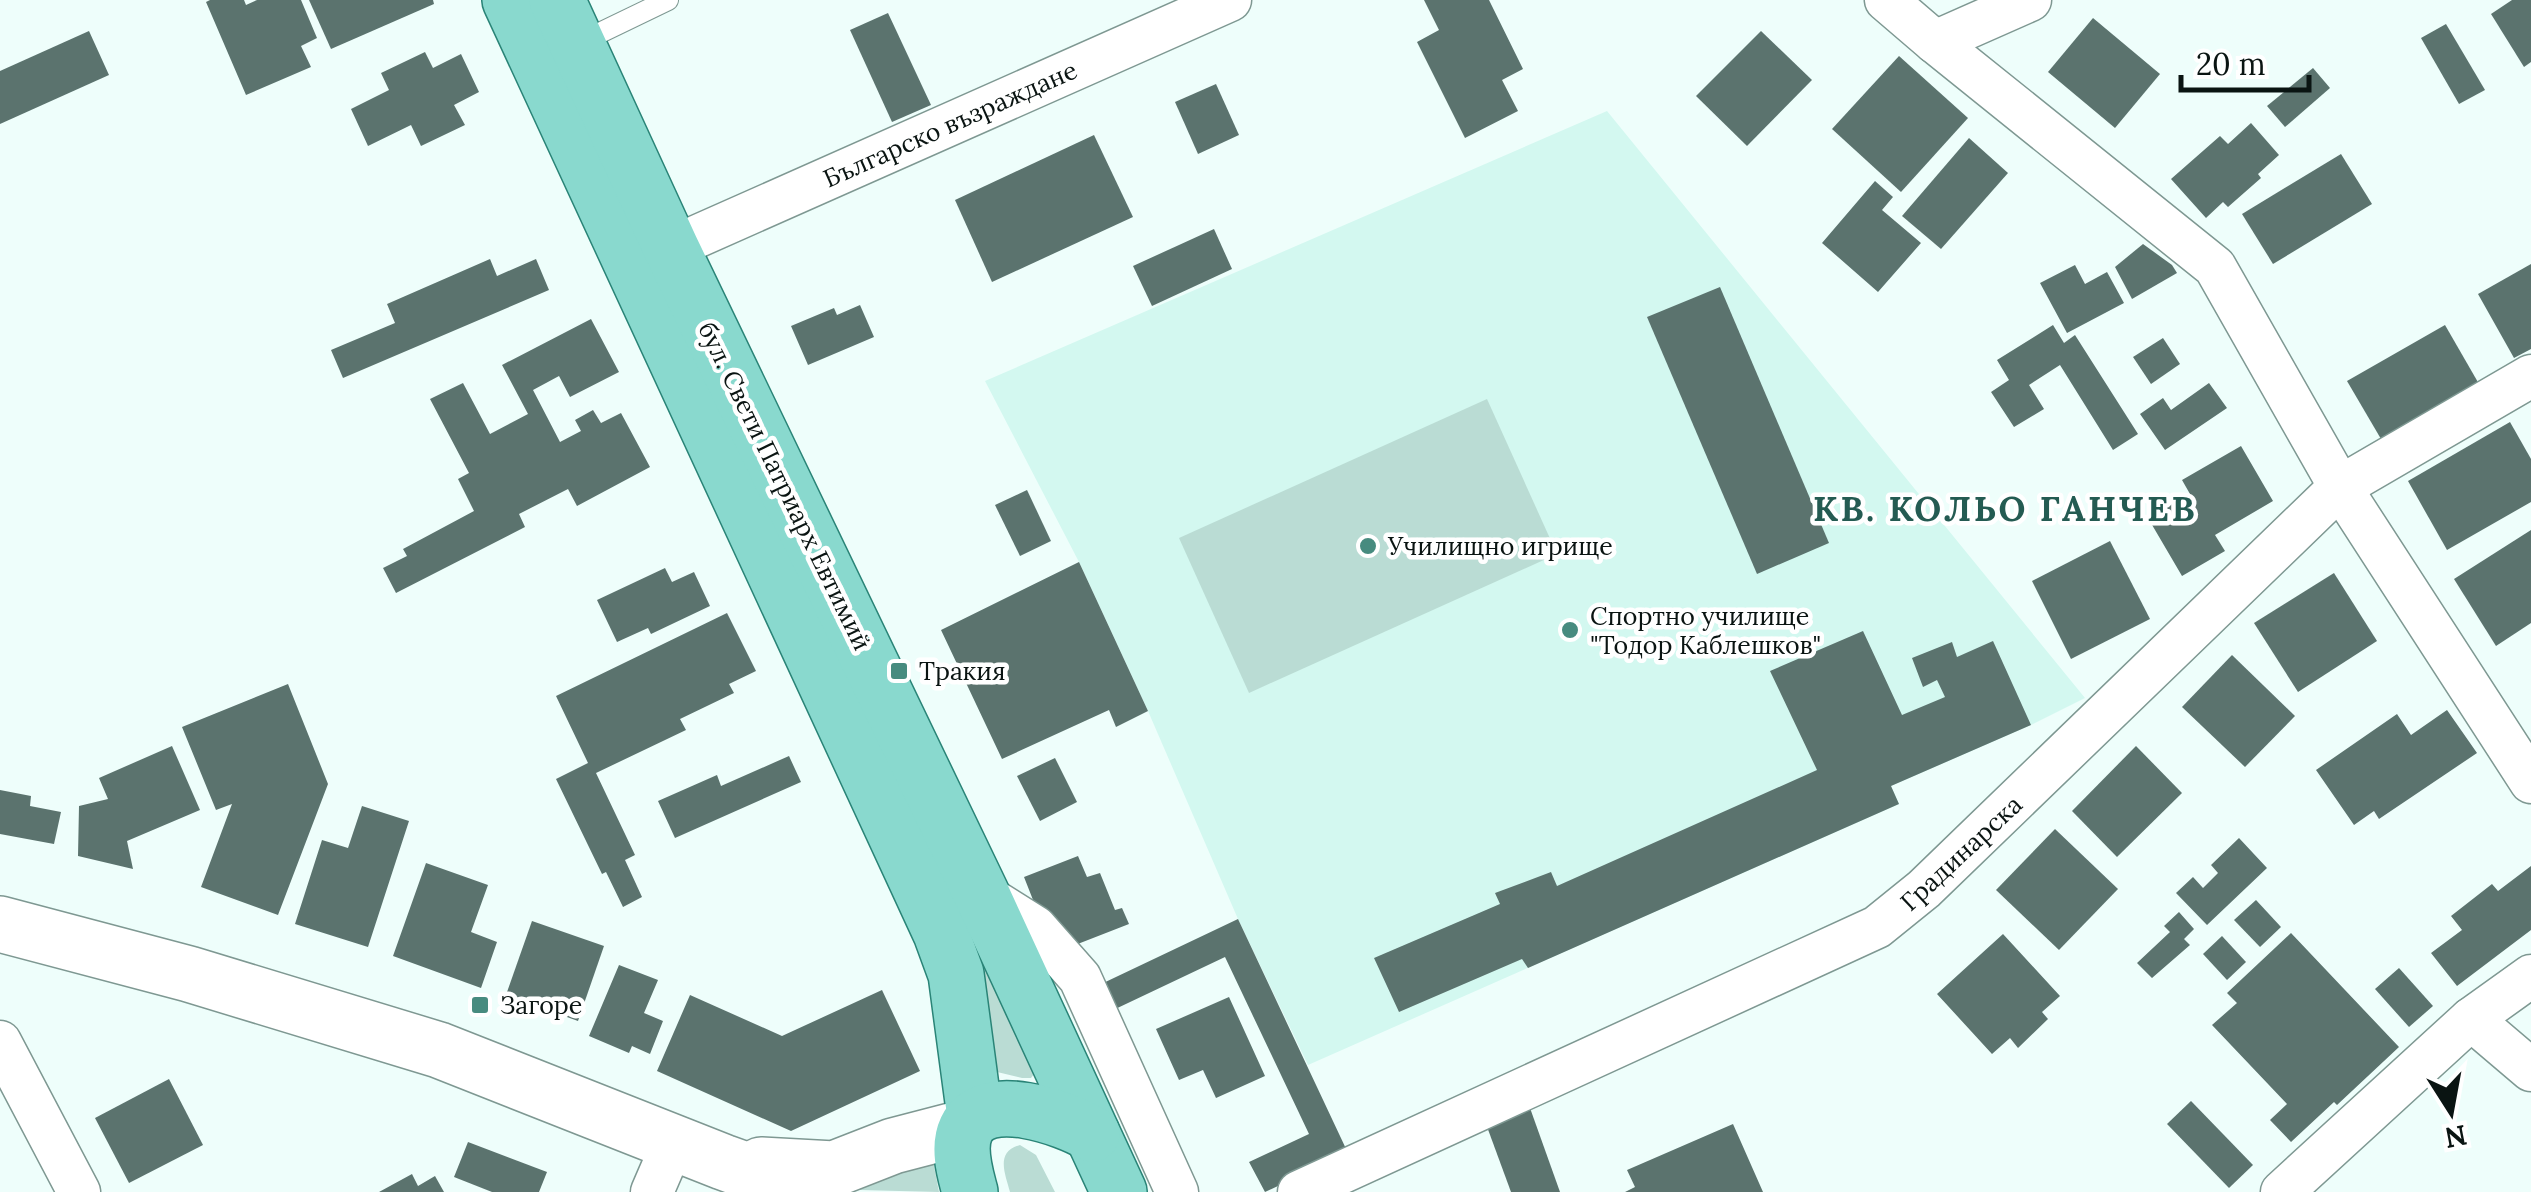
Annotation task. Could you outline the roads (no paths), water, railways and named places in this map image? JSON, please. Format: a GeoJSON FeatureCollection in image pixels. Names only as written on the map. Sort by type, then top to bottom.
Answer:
{"type":"FeatureCollection","features":[{"type":"Feature","properties":{"kind":"main road","name":"бул. Свети Патриарх Евтимий"},"geometry":{"type":"LineString","coordinates":[[510,0],[941,934],[956,974],[970,1122],[962,1153],[970,1192]]}},
{"type":"Feature","properties":{"kind":"main road","name":"бул. Свети Патриарх Евтимий"},"geometry":{"type":"LineString","coordinates":[[567,22],[671,248],[981,893],[1108,1172]]}},
{"type":"Feature","properties":{"kind":"main road"},"geometry":{"type":"LineString","coordinates":[[970,1122],[1002,1110],[1061,1119],[1108,1172]]}},
{"type":"Feature","properties":{"kind":"street","name":"Българско възраждане"},"geometry":{"type":"LineString","coordinates":[[671,248],[1230,0]]}},
{"type":"Feature","properties":{"kind":"street"},"geometry":{"type":"LineString","coordinates":[[1886,0],[2215,266],[2340,487],[2531,782]]}},
{"type":"Feature","properties":{"kind":"street"},"geometry":{"type":"LineString","coordinates":[[1935,42],[2030,0]]}},
{"type":"Feature","properties":{"kind":"street","name":"Градинарска"},"geometry":{"type":"LineString","coordinates":[[1299,1192],[1877,927],[1900,912],[2340,487],[2531,376]]}},
{"type":"Feature","properties":{"kind":"street"},"geometry":{"type":"LineString","coordinates":[[981,893],[1035,928],[1080,978],[1177,1192]]}},
{"type":"Feature","properties":{"kind":"street"},"geometry":{"type":"LineString","coordinates":[[0,924],[189,974],[439,1050],[806,1192]]}},
{"type":"Feature","properties":{"kind":"street"},"geometry":{"type":"LineString","coordinates":[[2282,1192],[2472,1019],[2531,976]]}},
{"type":"Feature","properties":{"kind":"street"},"geometry":{"type":"LineString","coordinates":[[2472,1019],[2531,1070]]}},
{"type":"Feature","properties":{"kind":"street"},"geometry":{"type":"LineString","coordinates":[[0,1042],[79,1192]]}},
{"type":"Feature","properties":{"kind":"street"},"geometry":{"type":"LineString","coordinates":[[723,1162],[834,1169],[970,1122]]}},
{"type":"Feature","properties":{"kind":"street"},"geometry":{"type":"LineString","coordinates":[[652,1192],[674,1141]]}},
{"type":"Feature","properties":{"kind":"lane"},"geometry":{"type":"LineString","coordinates":[[567,22],[668,0]]}},
{"type":"Feature","properties":{"kind":"place","name":"Училищно игрище"},"geometry":{"type":"Point","coordinates":[1368,546]}},
{"type":"Feature","properties":{"kind":"place","name":"Спортно училище \"Тодор Каблешков\""},"geometry":{"type":"Point","coordinates":[1570,630]}},
{"type":"Feature","properties":{"kind":"place","name":"Тракия"},"geometry":{"type":"Point","coordinates":[899,671]}},
{"type":"Feature","properties":{"kind":"place","name":"Загоре"},"geometry":{"type":"Point","coordinates":[480,1005]}},
{"type":"Feature","properties":{"kind":"district","name":"КВ. КОЛЬО ГАНЧЕВ"},"geometry":{"type":"Point","coordinates":[2005,509]}}]}
